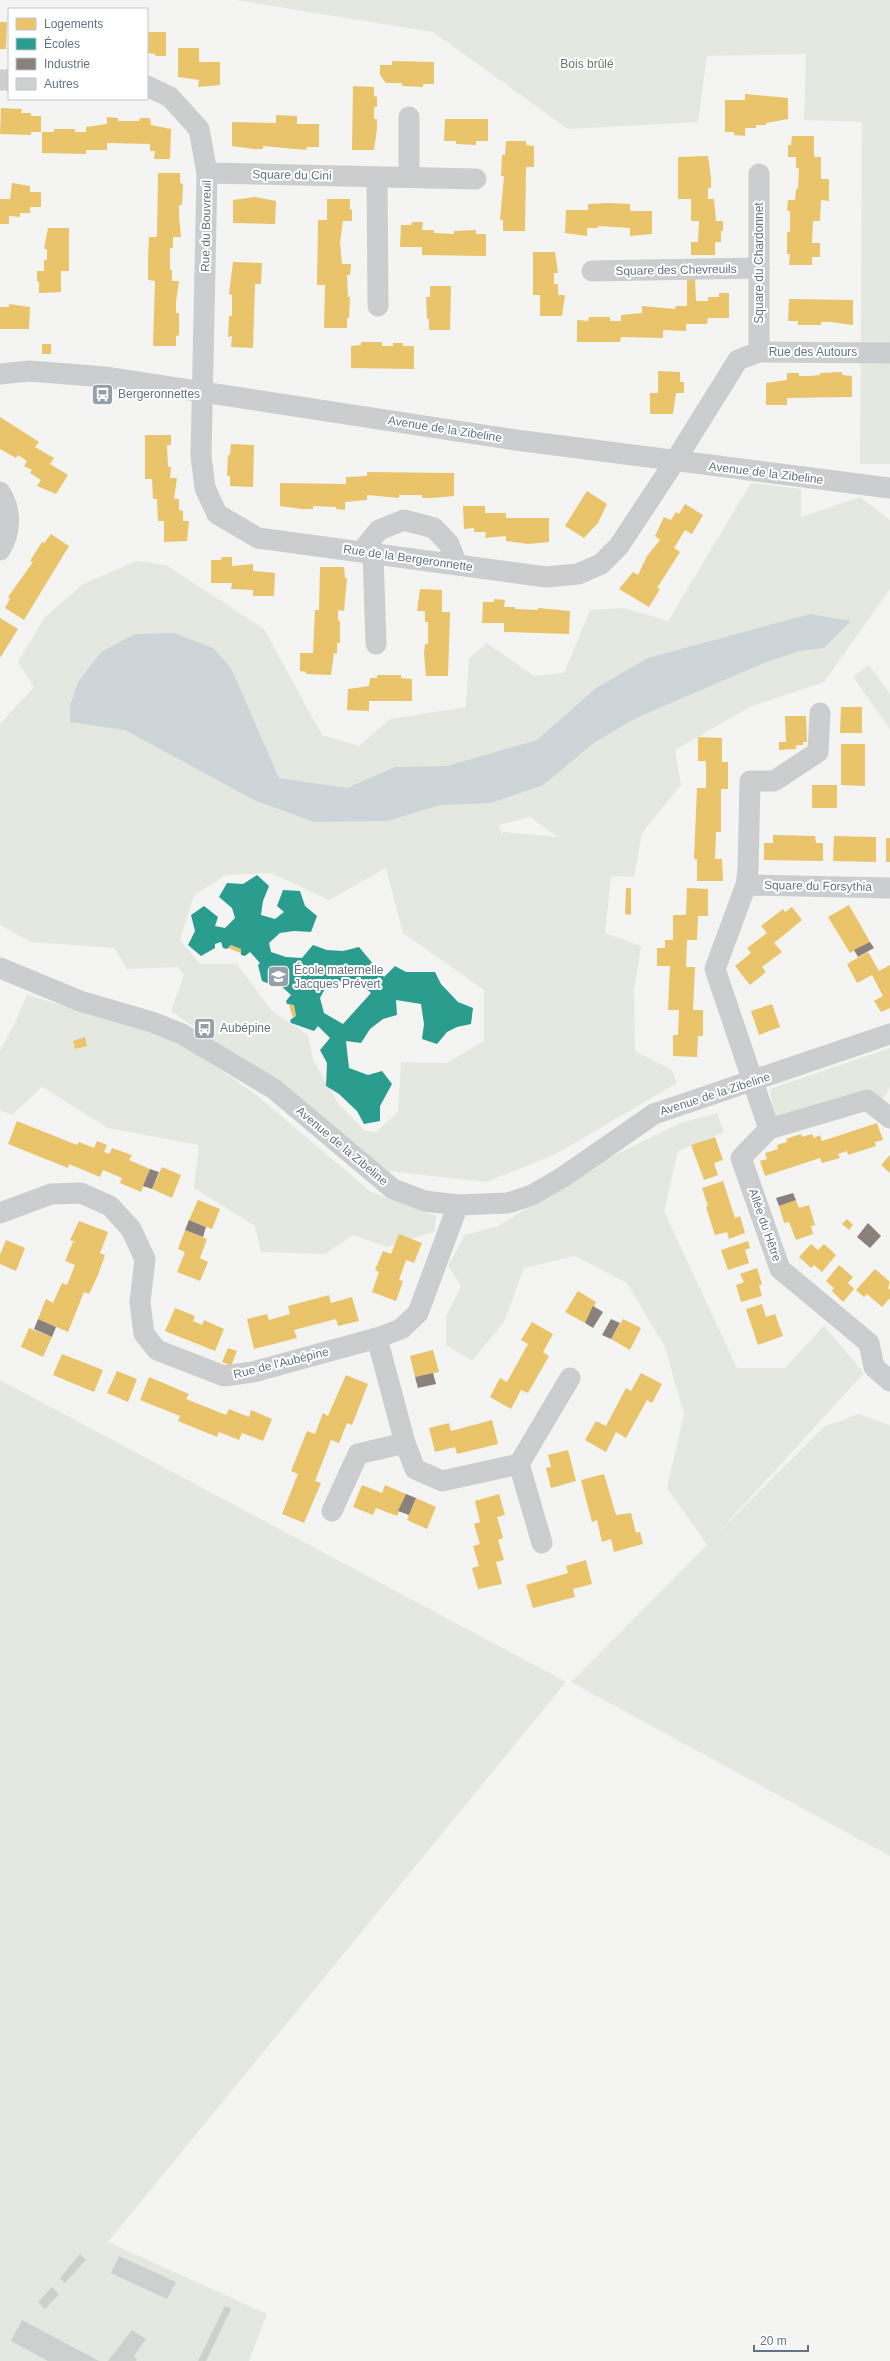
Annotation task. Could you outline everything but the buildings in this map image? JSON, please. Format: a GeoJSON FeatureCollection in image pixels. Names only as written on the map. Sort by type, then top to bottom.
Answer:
{"type":"FeatureCollection","features":[{"type":"Feature","properties":{"kind":"street","name":"Rue du Bouvreuil"},"geometry":{"type":"LineString","coordinates":[[148,86],[170,97],[199,129],[207,173],[202,392]]}},
{"type":"Feature","properties":{"kind":"street"},"geometry":{"type":"LineString","coordinates":[[409,117],[409,178]]}},
{"type":"Feature","properties":{"kind":"street","name":"Square du Cini"},"geometry":{"type":"LineString","coordinates":[[207,173],[476,179]]}},
{"type":"Feature","properties":{"kind":"street","name":"Square du Chardonnet"},"geometry":{"type":"LineString","coordinates":[[759,174],[759,352]]}},
{"type":"Feature","properties":{"kind":"street"},"geometry":{"type":"LineString","coordinates":[[376,177],[378,306]]}},
{"type":"Feature","properties":{"kind":"street","name":"Square des Chevreuils"},"geometry":{"type":"LineString","coordinates":[[592,271],[759,268]]}},
{"type":"Feature","properties":{"kind":"street","name":"Rue des Autours"},"geometry":{"type":"LineString","coordinates":[[675,462],[738,360],[759,352],[890,353]]}},
{"type":"Feature","properties":{"kind":"street","name":"Avenue de la Zibeline"},"geometry":{"type":"LineString","coordinates":[[0,374],[29,371],[105,377],[516,440],[675,462],[890,488]]}},
{"type":"Feature","properties":{"kind":"street","name":"Rue de la Bergeronnette"},"geometry":{"type":"LineString","coordinates":[[202,392],[201,456],[205,488],[217,514],[258,538],[546,578],[578,574],[601,564],[619,546],[675,462]]}},
{"type":"Feature","properties":{"kind":"street"},"geometry":{"type":"LineString","coordinates":[[0,492],[10,519],[5,542],[0,550]]}},
{"type":"Feature","properties":{"kind":"street"},"geometry":{"type":"LineString","coordinates":[[376,644],[367,553],[378,530],[404,520],[434,528],[449,544],[457,565]]}},
{"type":"Feature","properties":{"kind":"street","name":"Square du Forsythia"},"geometry":{"type":"LineString","coordinates":[[769,1129],[715,969],[746,885],[748,870],[750,781],[774,781],[818,752],[820,713]]}},
{"type":"Feature","properties":{"kind":"street","name":"Square du Forsythia"},"geometry":{"type":"LineString","coordinates":[[746,885],[890,888]]}},
{"type":"Feature","properties":{"kind":"street","name":"Avenue de la Zibeline"},"geometry":{"type":"LineString","coordinates":[[0,968],[80,1001],[152,1022],[182,1034],[274,1089],[393,1189],[425,1201],[458,1205],[508,1203],[532,1195],[563,1177],[654,1114],[890,1034]]}},
{"type":"Feature","properties":{"kind":"street"},"geometry":{"type":"LineString","coordinates":[[769,1129],[867,1100],[890,1118]]}},
{"type":"Feature","properties":{"kind":"street","name":"Allée du Hêtre"},"geometry":{"type":"LineString","coordinates":[[769,1129],[741,1158],[780,1269],[869,1343],[874,1367],[890,1380]]}},
{"type":"Feature","properties":{"kind":"street","name":"Rue de l'Aubépine"},"geometry":{"type":"LineString","coordinates":[[0,1213],[51,1194],[81,1193],[110,1206],[131,1229],[145,1259],[140,1302],[144,1334],[158,1350],[224,1376],[253,1372],[377,1338],[401,1329],[418,1313],[458,1205]]}},
{"type":"Feature","properties":{"kind":"street"},"geometry":{"type":"LineString","coordinates":[[377,1338],[405,1443],[415,1469],[442,1481],[519,1464],[570,1378]]}},
{"type":"Feature","properties":{"kind":"street"},"geometry":{"type":"LineString","coordinates":[[332,1511],[358,1454],[405,1443]]}},
{"type":"Feature","properties":{"kind":"street"},"geometry":{"type":"LineString","coordinates":[[519,1464],[542,1543]]}},
{"type":"Feature","properties":{"kind":"green space","name":"Bois brûlé"},"geometry":{"type":"Polygon","coordinates":[[[236,0],[890,0],[890,464],[860,464],[862,122],[804,120],[806,54],[707,56],[698,122],[568,129],[433,32],[236,0]]]}},
{"type":"Feature","properties":{"kind":"green space"},"geometry":{"type":"Polygon","coordinates":[[[751,483],[801,489],[801,517],[860,497],[890,520],[890,589],[824,682],[752,706],[675,750],[681,785],[642,833],[634,877],[611,876],[605,933],[641,946],[634,991],[635,1051],[672,1070],[677,1083],[554,1155],[486,1182],[389,1171],[332,1133],[239,1058],[171,1011],[184,975],[178,967],[127,969],[114,948],[31,942],[0,925],[0,724],[34,687],[18,662],[44,618],[83,584],[137,561],[166,565],[264,629],[322,735],[359,746],[390,719],[466,707],[469,658],[487,643],[534,676],[564,673],[590,610],[624,608],[668,621],[751,483]],[[530,817],[499,825],[502,836],[503,832],[558,837],[530,817]],[[386,868],[329,900],[271,873],[226,875],[194,895],[180,940],[200,964],[237,964],[272,1011],[308,1035],[313,1060],[338,1103],[365,1131],[376,1132],[398,1112],[401,1062],[447,1063],[484,1041],[484,990],[403,933],[386,868]]]}},
{"type":"Feature","properties":{"kind":"green space"},"geometry":{"type":"Polygon","coordinates":[[[869,665],[890,694],[890,729],[853,677],[869,665]]]}},
{"type":"Feature","properties":{"kind":"green space"},"geometry":{"type":"Polygon","coordinates":[[[27,995],[173,1038],[254,1093],[371,1192],[436,1216],[434,1232],[387,1247],[353,1235],[325,1254],[261,1252],[255,1226],[194,1188],[199,1145],[108,1128],[42,1087],[12,1115],[0,1110],[0,1050],[14,1025],[27,995]]]}},
{"type":"Feature","properties":{"kind":"green space"},"geometry":{"type":"Polygon","coordinates":[[[890,1048],[890,1087],[884,1098],[774,1119],[770,1089],[890,1048]]]}},
{"type":"Feature","properties":{"kind":"green space"},"geometry":{"type":"Polygon","coordinates":[[[717,1113],[724,1132],[678,1151],[664,1211],[737,1368],[785,1368],[824,1326],[864,1373],[717,1534],[825,1426],[859,1414],[890,1425],[890,1856],[571,1682],[707,1545],[667,1488],[684,1414],[665,1347],[627,1283],[575,1256],[524,1268],[504,1322],[472,1361],[446,1345],[446,1317],[461,1286],[448,1266],[465,1235],[498,1226],[597,1164],[680,1123],[717,1113]]]}},
{"type":"Feature","properties":{"kind":"green space"},"geometry":{"type":"Polygon","coordinates":[[[0,1380],[566,1682],[108,2242],[267,2314],[249,2361],[0,2361],[0,1380]]]}},
{"type":"Feature","properties":{"kind":"shaded area"},"geometry":{"type":"Polygon","coordinates":[[[810,614],[851,621],[824,648],[800,651],[764,663],[636,718],[595,742],[543,785],[491,803],[440,805],[387,821],[314,822],[254,800],[125,730],[70,722],[70,706],[78,682],[101,652],[135,634],[174,633],[213,648],[231,668],[279,778],[347,788],[395,767],[447,766],[537,740],[596,688],[648,658],[810,614]]]}},
{"type":"Feature","properties":{"kind":"place","name":"Bergeronnettes"},"geometry":{"type":"Point","coordinates":[103,394]}},
{"type":"Feature","properties":{"kind":"place","name":"École maternelle Jacques Prévert"},"geometry":{"type":"Point","coordinates":[279,977]}},
{"type":"Feature","properties":{"kind":"place","name":"Aubépine"},"geometry":{"type":"Point","coordinates":[205,1028]}}]}
